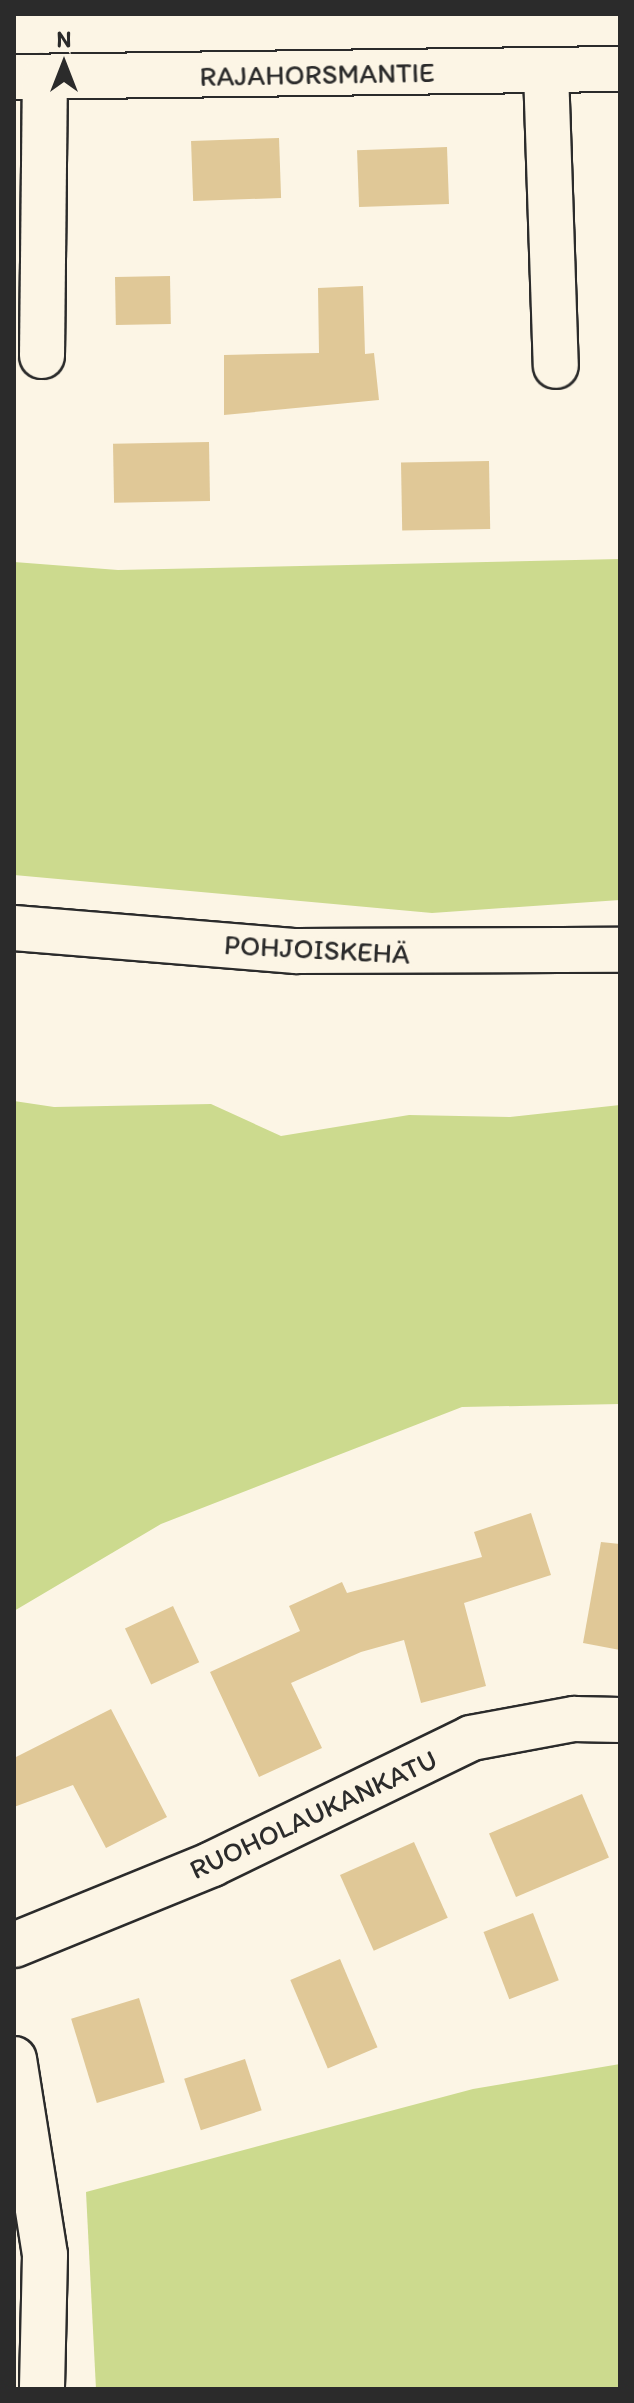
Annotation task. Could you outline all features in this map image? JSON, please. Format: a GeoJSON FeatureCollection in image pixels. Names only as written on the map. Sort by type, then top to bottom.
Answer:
{"type":"FeatureCollection","features":[{"type":"Feature","properties":{"kind":"street","name":"RAJAHORSMANTIE"},"geometry":{"type":"LineString","coordinates":[[29,77],[620,69]]}},
{"type":"Feature","properties":{"kind":"street"},"geometry":{"type":"LineString","coordinates":[[546,71],[556,366]]}},
{"type":"Feature","properties":{"kind":"street"},"geometry":{"type":"LineString","coordinates":[[29,77],[42,356]]}},
{"type":"Feature","properties":{"kind":"street","name":"POHJOISKEHÄ"},"geometry":{"type":"LineString","coordinates":[[14,928],[296,951],[620,950]]}},
{"type":"Feature","properties":{"kind":"street","name":"RUOHOLAUKANKATU"},"geometry":{"type":"LineString","coordinates":[[14,1945],[212,1864],[471,1738],[574,1719],[620,1720]]}},
{"type":"Feature","properties":{"kind":"street"},"geometry":{"type":"LineString","coordinates":[[14,2059],[45,2255],[42,2389]]}},
{"type":"Feature","properties":{"kind":"green space"},"geometry":{"type":"Polygon","coordinates":[[[620,559],[620,900],[432,913],[14,875],[14,562],[118,570],[620,559]]]}},
{"type":"Feature","properties":{"kind":"green space"},"geometry":{"type":"Polygon","coordinates":[[[14,1101],[54,1107],[211,1104],[281,1136],[409,1115],[510,1117],[620,1105],[620,1404],[462,1407],[161,1524],[14,1611],[14,1101]]]}},
{"type":"Feature","properties":{"kind":"green space"},"geometry":{"type":"Polygon","coordinates":[[[620,2064],[620,2389],[96,2389],[86,2192],[473,2089],[620,2064]]]}},
{"type":"Feature","properties":{"kind":"building"},"geometry":{"type":"Polygon","coordinates":[[[279,138],[281,198],[193,201],[191,141],[279,138]]]}},
{"type":"Feature","properties":{"kind":"building"},"geometry":{"type":"Polygon","coordinates":[[[447,147],[449,204],[359,207],[357,150],[447,147]]]}},
{"type":"Feature","properties":{"kind":"building"},"geometry":{"type":"Polygon","coordinates":[[[170,276],[171,324],[116,325],[115,277],[170,276]]]}},
{"type":"Feature","properties":{"kind":"building"},"geometry":{"type":"Polygon","coordinates":[[[363,286],[365,354],[374,353],[379,400],[224,415],[224,355],[319,353],[318,288],[363,286]]]}},
{"type":"Feature","properties":{"kind":"building"},"geometry":{"type":"Polygon","coordinates":[[[209,442],[210,501],[114,503],[113,444],[209,442]]]}},
{"type":"Feature","properties":{"kind":"building"},"geometry":{"type":"Polygon","coordinates":[[[489,461],[490,529],[402,531],[401,463],[489,461]]]}},
{"type":"Feature","properties":{"kind":"building"},"geometry":{"type":"Polygon","coordinates":[[[531,1513],[551,1575],[464,1603],[486,1686],[421,1703],[404,1640],[361,1652],[291,1683],[322,1748],[259,1777],[210,1672],[300,1631],[289,1606],[342,1582],[347,1593],[482,1557],[474,1532],[531,1513]]]}},
{"type":"Feature","properties":{"kind":"building"},"geometry":{"type":"Polygon","coordinates":[[[601,1542],[620,1544],[620,1650],[583,1643],[601,1542]]]}},
{"type":"Feature","properties":{"kind":"building"},"geometry":{"type":"Polygon","coordinates":[[[173,1606],[199,1662],[151,1685],[125,1628],[173,1606]]]}},
{"type":"Feature","properties":{"kind":"building"},"geometry":{"type":"Polygon","coordinates":[[[111,1709],[167,1817],[106,1848],[73,1785],[14,1807],[14,1758],[111,1709]]]}},
{"type":"Feature","properties":{"kind":"building"},"geometry":{"type":"Polygon","coordinates":[[[582,1794],[609,1858],[516,1897],[489,1833],[582,1794]]]}},
{"type":"Feature","properties":{"kind":"building"},"geometry":{"type":"Polygon","coordinates":[[[414,1842],[448,1918],[374,1951],[340,1875],[414,1842]]]}},
{"type":"Feature","properties":{"kind":"building"},"geometry":{"type":"Polygon","coordinates":[[[533,1913],[559,1980],[509,1999],[484,1932],[533,1913]]]}},
{"type":"Feature","properties":{"kind":"building"},"geometry":{"type":"Polygon","coordinates":[[[340,1959],[378,2047],[328,2068],[290,1980],[340,1959]]]}},
{"type":"Feature","properties":{"kind":"building"},"geometry":{"type":"Polygon","coordinates":[[[139,1998],[165,2082],[97,2103],[71,2019],[139,1998]]]}},
{"type":"Feature","properties":{"kind":"building"},"geometry":{"type":"Polygon","coordinates":[[[245,2059],[262,2110],[201,2130],[184,2079],[245,2059]]]}}]}
